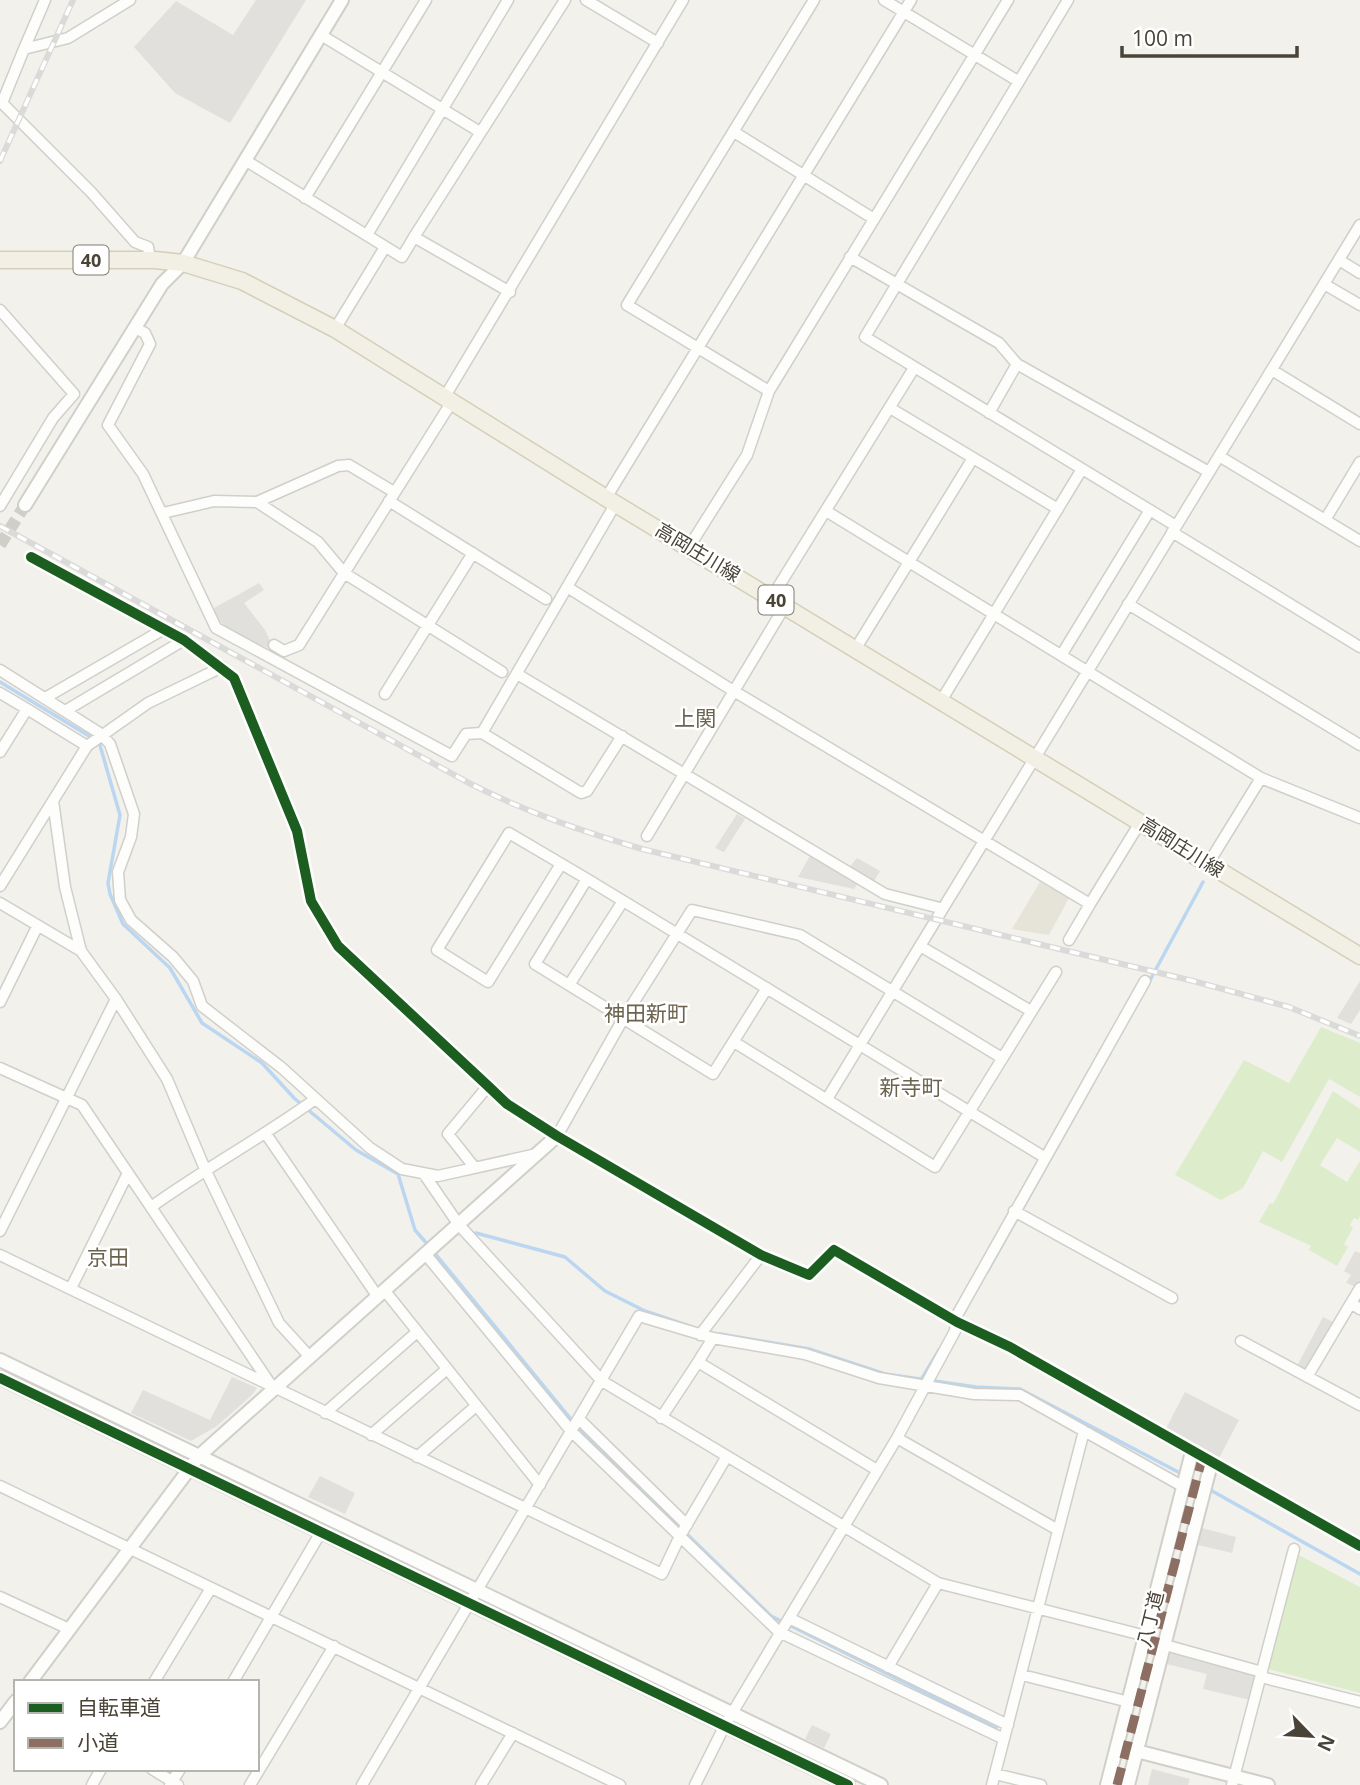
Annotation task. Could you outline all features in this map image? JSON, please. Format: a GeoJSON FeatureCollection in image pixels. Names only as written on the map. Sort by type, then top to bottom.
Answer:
{"type":"FeatureCollection","features":[{"type":"Feature","properties":{"kind":"main road","name":"高岡庄川線"},"geometry":{"type":"LineString","coordinates":[[0,260],[150,260],[183,264],[242,281],[335,329],[448,401],[1360,956]]}},
{"type":"Feature","properties":{"kind":"street"},"geometry":{"type":"LineString","coordinates":[[45,0],[2,103],[91,192],[135,242],[149,249],[150,260]]}},
{"type":"Feature","properties":{"kind":"street"},"geometry":{"type":"LineString","coordinates":[[24,49],[68,38],[130,0]]}},
{"type":"Feature","properties":{"kind":"street"},"geometry":{"type":"LineString","coordinates":[[25,505],[162,284],[183,264],[342,0]]}},
{"type":"Feature","properties":{"kind":"street"},"geometry":{"type":"LineString","coordinates":[[305,198],[426,0]]}},
{"type":"Feature","properties":{"kind":"street"},"geometry":{"type":"LineString","coordinates":[[367,235],[508,0]]}},
{"type":"Feature","properties":{"kind":"street"},"geometry":{"type":"LineString","coordinates":[[245,160],[402,257],[565,0]]}},
{"type":"Feature","properties":{"kind":"street"},"geometry":{"type":"LineString","coordinates":[[586,0],[658,43]]}},
{"type":"Feature","properties":{"kind":"street"},"geometry":{"type":"LineString","coordinates":[[274,645],[284,651],[299,645],[391,497],[683,0]]}},
{"type":"Feature","properties":{"kind":"street"},"geometry":{"type":"LineString","coordinates":[[769,391],[627,304],[814,0]]}},
{"type":"Feature","properties":{"kind":"street"},"geometry":{"type":"LineString","coordinates":[[884,0],[1018,81]]}},
{"type":"Feature","properties":{"kind":"street"},"geometry":{"type":"LineString","coordinates":[[482,733],[567,587],[611,500],[698,348],[911,0]]}},
{"type":"Feature","properties":{"kind":"street"},"geometry":{"type":"LineString","coordinates":[[689,547],[747,455],[769,391],[1008,0]]}},
{"type":"Feature","properties":{"kind":"street"},"geometry":{"type":"LineString","coordinates":[[1068,0],[865,337],[1150,510],[1174,529],[1360,647]]}},
{"type":"Feature","properties":{"kind":"street"},"geometry":{"type":"LineString","coordinates":[[321,35],[480,132]]}},
{"type":"Feature","properties":{"kind":"street"},"geometry":{"type":"LineString","coordinates":[[734,132],[874,219]]}},
{"type":"Feature","properties":{"kind":"street"},"geometry":{"type":"LineString","coordinates":[[827,1099],[920,946],[940,908],[1360,225]]}},
{"type":"Feature","properties":{"kind":"street"},"geometry":{"type":"LineString","coordinates":[[414,237],[510,292]]}},
{"type":"Feature","properties":{"kind":"street"},"geometry":{"type":"LineString","coordinates":[[335,329],[385,247]]}},
{"type":"Feature","properties":{"kind":"street"},"geometry":{"type":"LineString","coordinates":[[850,257],[999,343],[1017,364],[1209,472]]}},
{"type":"Feature","properties":{"kind":"street"},"geometry":{"type":"LineString","coordinates":[[1339,260],[1360,273]]}},
{"type":"Feature","properties":{"kind":"street"},"geometry":{"type":"LineString","coordinates":[[1324,284],[1360,306]]}},
{"type":"Feature","properties":{"kind":"street"},"geometry":{"type":"LineString","coordinates":[[0,310],[74,394],[53,418],[0,506]]}},
{"type":"Feature","properties":{"kind":"street"},"geometry":{"type":"LineString","coordinates":[[135,328],[145,333],[150,345],[108,425],[143,474],[216,628],[452,756],[466,734],[482,733],[581,793],[587,791],[622,736]]}},
{"type":"Feature","properties":{"kind":"street"},"geometry":{"type":"LineString","coordinates":[[989,413],[1017,364]]}},
{"type":"Feature","properties":{"kind":"street"},"geometry":{"type":"LineString","coordinates":[[647,836],[732,690],[827,511],[914,368]]}},
{"type":"Feature","properties":{"kind":"street"},"geometry":{"type":"LineString","coordinates":[[1272,370],[1360,424]]}},
{"type":"Feature","properties":{"kind":"street"},"geometry":{"type":"LineString","coordinates":[[890,408],[1058,509]]}},
{"type":"Feature","properties":{"kind":"street"},"geometry":{"type":"LineString","coordinates":[[1219,456],[1360,541]]}},
{"type":"Feature","properties":{"kind":"street"},"geometry":{"type":"LineString","coordinates":[[856,648],[973,458]]}},
{"type":"Feature","properties":{"kind":"street"},"geometry":{"type":"LineString","coordinates":[[1325,520],[1360,462]]}},
{"type":"Feature","properties":{"kind":"street"},"geometry":{"type":"LineString","coordinates":[[163,513],[214,501],[257,502],[338,466],[349,465],[473,553],[546,599]]}},
{"type":"Feature","properties":{"kind":"street"},"geometry":{"type":"LineString","coordinates":[[941,701],[1082,469]]}},
{"type":"Feature","properties":{"kind":"street"},"geometry":{"type":"LineString","coordinates":[[257,502],[318,542],[344,573],[502,672]]}},
{"type":"Feature","properties":{"kind":"street"},"geometry":{"type":"LineString","coordinates":[[1062,654],[1150,510]]}},
{"type":"Feature","properties":{"kind":"street"},"geometry":{"type":"LineString","coordinates":[[827,511],[994,615],[1088,669],[1261,779],[1360,818]]}},
{"type":"Feature","properties":{"kind":"street"},"geometry":{"type":"LineString","coordinates":[[385,694],[473,553]]}},
{"type":"Feature","properties":{"kind":"street"},"geometry":{"type":"LineString","coordinates":[[32,557],[184,640],[234,678],[297,831],[311,901],[338,946],[507,1104],[761,1255],[808,1275],[834,1250],[957,1322],[1010,1348],[1360,1546]]}},
{"type":"Feature","properties":{"kind":"street"},"geometry":{"type":"LineString","coordinates":[[567,587],[732,690],[1090,904]]}},
{"type":"Feature","properties":{"kind":"street"},"geometry":{"type":"LineString","coordinates":[[1128,604],[1360,745]]}},
{"type":"Feature","properties":{"kind":"street"},"geometry":{"type":"LineString","coordinates":[[45,698],[164,629]]}},
{"type":"Feature","properties":{"kind":"street"},"geometry":{"type":"LineString","coordinates":[[65,712],[184,640]]}},
{"type":"Feature","properties":{"kind":"street"},"geometry":{"type":"LineString","coordinates":[[0,886],[88,745],[148,703],[222,667]]}},
{"type":"Feature","properties":{"kind":"street"},"geometry":{"type":"LineString","coordinates":[[0,670],[101,734],[110,744],[134,814],[131,837],[118,872],[120,900],[131,920],[173,957],[193,981],[202,1006],[282,1068],[314,1100],[370,1148],[402,1169],[438,1177],[537,1154]]}},
{"type":"Feature","properties":{"kind":"street"},"geometry":{"type":"LineString","coordinates":[[517,674],[885,894],[940,908]]}},
{"type":"Feature","properties":{"kind":"street"},"geometry":{"type":"LineString","coordinates":[[0,693],[88,745]]}},
{"type":"Feature","properties":{"kind":"street"},"geometry":{"type":"LineString","coordinates":[[0,752],[27,709]]}},
{"type":"Feature","properties":{"kind":"street"},"geometry":{"type":"LineString","coordinates":[[1208,864],[1261,779]]}},
{"type":"Feature","properties":{"kind":"street"},"geometry":{"type":"LineString","coordinates":[[53,801],[65,887],[81,951],[116,999],[167,1079],[205,1168],[279,1323],[309,1356]]}},
{"type":"Feature","properties":{"kind":"street"},"geometry":{"type":"LineString","coordinates":[[1069,940],[1141,821]]}},
{"type":"Feature","properties":{"kind":"street"},"geometry":{"type":"LineString","coordinates":[[561,864],[488,982],[437,950],[509,834],[561,864],[587,879],[1044,1157]]}},
{"type":"Feature","properties":{"kind":"street"},"geometry":{"type":"LineString","coordinates":[[587,879],[535,964],[713,1074],[767,988]]}},
{"type":"Feature","properties":{"kind":"street"},"geometry":{"type":"LineString","coordinates":[[569,985],[623,901]]}},
{"type":"Feature","properties":{"kind":"street"},"geometry":{"type":"LineString","coordinates":[[0,903],[81,951]]}},
{"type":"Feature","properties":{"kind":"street"},"geometry":{"type":"LineString","coordinates":[[31,1680],[199,1456],[557,1136],[623,1019],[692,910],[800,935],[1002,1058]]}},
{"type":"Feature","properties":{"kind":"street"},"geometry":{"type":"LineString","coordinates":[[0,1002],[37,927]]}},
{"type":"Feature","properties":{"kind":"street"},"geometry":{"type":"LineString","coordinates":[[920,946],[1031,1011]]}},
{"type":"Feature","properties":{"kind":"street"},"geometry":{"type":"LineString","coordinates":[[734,1042],[935,1167],[1056,972]]}},
{"type":"Feature","properties":{"kind":"street"},"geometry":{"type":"LineString","coordinates":[[700,1783],[725,1725],[897,1438],[957,1322],[956,1317],[1145,981]]}},
{"type":"Feature","properties":{"kind":"street"},"geometry":{"type":"LineString","coordinates":[[0,1231],[116,999]]}},
{"type":"Feature","properties":{"kind":"street"},"geometry":{"type":"LineString","coordinates":[[0,1068],[82,1105],[273,1389]]}},
{"type":"Feature","properties":{"kind":"street"},"geometry":{"type":"LineString","coordinates":[[475,1168],[447,1134],[488,1086]]}},
{"type":"Feature","properties":{"kind":"street"},"geometry":{"type":"LineString","coordinates":[[150,1207],[205,1168],[266,1134],[314,1100]]}},
{"type":"Feature","properties":{"kind":"street"},"geometry":{"type":"LineString","coordinates":[[266,1134],[381,1294],[417,1332],[540,1485]]}},
{"type":"Feature","properties":{"kind":"street"},"geometry":{"type":"LineString","coordinates":[[71,1288],[128,1173]]}},
{"type":"Feature","properties":{"kind":"street"},"geometry":{"type":"LineString","coordinates":[[424,1174],[460,1225],[602,1381],[938,1583],[1146,1636]]}},
{"type":"Feature","properties":{"kind":"street"},"geometry":{"type":"LineString","coordinates":[[1014,1212],[1172,1298]]}},
{"type":"Feature","properties":{"kind":"street"},"geometry":{"type":"LineString","coordinates":[[0,1255],[273,1389],[662,1574],[680,1536],[727,1457]]}},
{"type":"Feature","properties":{"kind":"street"},"geometry":{"type":"LineString","coordinates":[[427,1255],[573,1432],[780,1631],[1004,1739]]}},
{"type":"Feature","properties":{"kind":"street"},"geometry":{"type":"LineString","coordinates":[[700,1335],[761,1255]]}},
{"type":"Feature","properties":{"kind":"street"},"geometry":{"type":"LineString","coordinates":[[1307,1377],[1355,1306],[1360,1288]]}},
{"type":"Feature","properties":{"kind":"street"},"geometry":{"type":"LineString","coordinates":[[362,1785],[472,1597],[580,1421],[639,1316],[713,1338],[805,1354],[879,1378],[924,1387],[1020,1395],[1182,1486]]}},
{"type":"Feature","properties":{"kind":"street"},"geometry":{"type":"LineString","coordinates":[[325,1413],[417,1332]]}},
{"type":"Feature","properties":{"kind":"street"},"geometry":{"type":"LineString","coordinates":[[661,1418],[713,1338]]}},
{"type":"Feature","properties":{"kind":"street"},"geometry":{"type":"LineString","coordinates":[[1241,1341],[1360,1405]]}},
{"type":"Feature","properties":{"kind":"street"},"geometry":{"type":"LineString","coordinates":[[0,1360],[199,1456],[472,1597],[848,1785]]}},
{"type":"Feature","properties":{"kind":"street"},"geometry":{"type":"LineString","coordinates":[[698,1362],[877,1471]]}},
{"type":"Feature","properties":{"kind":"street"},"geometry":{"type":"LineString","coordinates":[[371,1435],[447,1369]]}},
{"type":"Feature","properties":{"kind":"street"},"geometry":{"type":"LineString","coordinates":[[0,1377],[321,1532],[732,1713],[881,1785]]}},
{"type":"Feature","properties":{"kind":"street"},"geometry":{"type":"LineString","coordinates":[[417,1457],[476,1405]]}},
{"type":"Feature","properties":{"kind":"street"},"geometry":{"type":"LineString","coordinates":[[580,1421],[687,1525]]}},
{"type":"Feature","properties":{"kind":"street"},"geometry":{"type":"LineString","coordinates":[[1041,1785],[993,1780],[1084,1431]]}},
{"type":"Feature","properties":{"kind":"street"},"geometry":{"type":"LineString","coordinates":[[897,1438],[1058,1530]]}},
{"type":"Feature","properties":{"kind":"street","name":"八丁道"},"geometry":{"type":"LineString","coordinates":[[1107,1785],[1192,1452]]}},
{"type":"Feature","properties":{"kind":"street","name":"八丁道"},"geometry":{"type":"LineString","coordinates":[[1128,1785],[1211,1464]]}},
{"type":"Feature","properties":{"kind":"street"},"geometry":{"type":"LineString","coordinates":[[0,1486],[620,1785]]}},
{"type":"Feature","properties":{"kind":"street"},"geometry":{"type":"LineString","coordinates":[[234,1680],[321,1532]]}},
{"type":"Feature","properties":{"kind":"street"},"geometry":{"type":"LineString","coordinates":[[1233,1781],[1294,1549]]}},
{"type":"Feature","properties":{"kind":"street"},"geometry":{"type":"LineString","coordinates":[[888,1667],[938,1583]]}},
{"type":"Feature","properties":{"kind":"street"},"geometry":{"type":"LineString","coordinates":[[155,1680],[211,1588]]}},
{"type":"Feature","properties":{"kind":"street"},"geometry":{"type":"LineString","coordinates":[[0,1597],[69,1629]]}},
{"type":"Feature","properties":{"kind":"street"},"geometry":{"type":"LineString","coordinates":[[789,1618],[1008,1725]]}},
{"type":"Feature","properties":{"kind":"street"},"geometry":{"type":"LineString","coordinates":[[1164,1645],[1360,1702]]}},
{"type":"Feature","properties":{"kind":"street"},"geometry":{"type":"LineString","coordinates":[[259,1770],[334,1646]]}},
{"type":"Feature","properties":{"kind":"street"},"geometry":{"type":"LineString","coordinates":[[1022,1675],[1129,1702]]}},
{"type":"Feature","properties":{"kind":"street"},"geometry":{"type":"LineString","coordinates":[[0,1722],[14,1704]]}},
{"type":"Feature","properties":{"kind":"street"},"geometry":{"type":"LineString","coordinates":[[481,1785],[513,1733]]}},
{"type":"Feature","properties":{"kind":"street"},"geometry":{"type":"LineString","coordinates":[[1118,1745],[1233,1781],[1268,1785]]}},
{"type":"Feature","properties":{"kind":"street"},"geometry":{"type":"LineString","coordinates":[[155,1771],[173,1784]]}},
{"type":"Feature","properties":{"kind":"shaded area"},"geometry":{"type":"Polygon","coordinates":[[[256,0],[306,0],[230,123],[175,93],[134,47],[176,1],[233,35],[256,0]]]}},
{"type":"Feature","properties":{"kind":"shaded area"},"geometry":{"type":"Polygon","coordinates":[[[259,583],[264,590],[244,603],[265,630],[275,651],[231,632],[216,617],[214,608],[259,583]]]}},
{"type":"Feature","properties":{"kind":"shaded area"},"geometry":{"type":"Polygon","coordinates":[[[737,814],[745,819],[724,852],[715,848],[737,814]]]}},
{"type":"Feature","properties":{"kind":"shaded area"},"geometry":{"type":"Polygon","coordinates":[[[811,854],[858,883],[854,889],[798,877],[811,854]]]}},
{"type":"Feature","properties":{"kind":"shaded area"},"geometry":{"type":"Polygon","coordinates":[[[857,858],[880,871],[873,883],[848,869],[857,858]]]}},
{"type":"Feature","properties":{"kind":"shaded area"},"geometry":{"type":"Polygon","coordinates":[[[1040,882],[1069,898],[1049,935],[1012,929],[1040,882]]]}},
{"type":"Feature","properties":{"kind":"shaded area"},"geometry":{"type":"Polygon","coordinates":[[[1360,981],[1360,1010],[1351,1024],[1337,1018],[1360,981]]]}},
{"type":"Feature","properties":{"kind":"shaded area"},"geometry":{"type":"Polygon","coordinates":[[[1355,1251],[1360,1253],[1360,1281],[1356,1287],[1346,1283],[1351,1275],[1344,1271],[1355,1251]]]}},
{"type":"Feature","properties":{"kind":"shaded area"},"geometry":{"type":"Polygon","coordinates":[[[1323,1317],[1333,1322],[1305,1370],[1297,1366],[1323,1317]]]}},
{"type":"Feature","properties":{"kind":"shaded area"},"geometry":{"type":"Polygon","coordinates":[[[232,1377],[257,1388],[217,1426],[191,1441],[131,1413],[143,1390],[210,1420],[232,1377]]]}},
{"type":"Feature","properties":{"kind":"shaded area"},"geometry":{"type":"Polygon","coordinates":[[[1185,1392],[1239,1420],[1218,1460],[1164,1432],[1185,1392]]]}},
{"type":"Feature","properties":{"kind":"shaded area"},"geometry":{"type":"Polygon","coordinates":[[[320,1476],[355,1493],[345,1514],[308,1497],[320,1476]]]}},
{"type":"Feature","properties":{"kind":"shaded area"},"geometry":{"type":"Polygon","coordinates":[[[1202,1528],[1236,1537],[1232,1553],[1198,1545],[1202,1528]]]}},
{"type":"Feature","properties":{"kind":"shaded area"},"geometry":{"type":"Polygon","coordinates":[[[1168,1648],[1258,1673],[1250,1700],[1203,1689],[1207,1674],[1163,1663],[1168,1648]]]}},
{"type":"Feature","properties":{"kind":"shaded area"},"geometry":{"type":"Polygon","coordinates":[[[812,1725],[831,1734],[824,1748],[805,1739],[812,1725]]]}},
{"type":"Feature","properties":{"kind":"shaded area"},"geometry":{"type":"Polygon","coordinates":[[[1152,1769],[1190,1779],[1188,1785],[1148,1785],[1152,1769]]]}},
{"type":"Feature","properties":{"kind":"green space"},"geometry":{"type":"Polygon","coordinates":[[[1321,1027],[1360,1043],[1360,1097],[1329,1079],[1282,1162],[1263,1151],[1243,1188],[1221,1200],[1175,1175],[1244,1060],[1289,1083],[1321,1027]]]}},
{"type":"Feature","properties":{"kind":"green space"},"geometry":{"type":"Polygon","coordinates":[[[1333,1091],[1360,1109],[1360,1152],[1337,1138],[1320,1165],[1347,1182],[1360,1161],[1360,1216],[1358,1220],[1354,1218],[1350,1225],[1353,1228],[1344,1244],[1348,1247],[1337,1266],[1309,1250],[1311,1246],[1259,1222],[1270,1203],[1273,1204],[1333,1091]]]}},
{"type":"Feature","properties":{"kind":"green space"},"geometry":{"type":"Polygon","coordinates":[[[1299,1555],[1360,1587],[1360,1693],[1268,1669],[1299,1555]]]}},
{"type":"Feature","properties":{"kind":"waterway"},"geometry":{"type":"LineString","coordinates":[[0,682],[99,742],[120,815],[108,883],[123,924],[170,968],[202,1023],[262,1063],[294,1098],[356,1150],[398,1174],[415,1230],[428,1245]]}},
{"type":"Feature","properties":{"kind":"waterway"},"geometry":{"type":"LineString","coordinates":[[1149,982],[1203,882]]}},
{"type":"Feature","properties":{"kind":"waterway"},"geometry":{"type":"LineString","coordinates":[[987,1272],[1093,1083]]}},
{"type":"Feature","properties":{"kind":"waterway"},"geometry":{"type":"LineString","coordinates":[[476,1233],[565,1257],[605,1291],[645,1311],[692,1327]]}},
{"type":"Feature","properties":{"kind":"waterway"},"geometry":{"type":"LineString","coordinates":[[433,1251],[579,1429],[771,1616],[996,1728]]}},
{"type":"Feature","properties":{"kind":"waterway"},"geometry":{"type":"LineString","coordinates":[[720,1334],[809,1349],[885,1374],[976,1387],[1020,1389],[1182,1474]]}},
{"type":"Feature","properties":{"kind":"waterway"},"geometry":{"type":"LineString","coordinates":[[921,1380],[939,1350]]}},
{"type":"Feature","properties":{"kind":"waterway"},"geometry":{"type":"LineString","coordinates":[[1189,1478],[1360,1574]]}},
{"type":"Feature","properties":{"kind":"tunnel"},"geometry":{"type":"LineString","coordinates":[[0,545],[25,505]]}},
{"type":"Feature","properties":{"kind":"railway"},"geometry":{"type":"LineString","coordinates":[[0,161],[73,0]]}},
{"type":"Feature","properties":{"kind":"railway"},"geometry":{"type":"LineString","coordinates":[[0,526],[469,783],[554,820],[642,849],[1193,981],[1289,1007],[1360,1036]]}},
{"type":"Feature","properties":{"kind":"marked path"},"geometry":{"type":"LineString","coordinates":[[1117,1785],[1202,1459]]}},
{"type":"Feature","properties":{"kind":"cycle path"},"geometry":{"type":"LineString","coordinates":[[31,557],[184,640],[234,678],[297,831],[311,901],[338,946],[507,1104],[761,1255],[809,1275],[834,1250],[957,1322],[1010,1347],[1360,1546]]}},
{"type":"Feature","properties":{"kind":"cycle path"},"geometry":{"type":"LineString","coordinates":[[0,1378],[848,1785]]}},
{"type":"Feature","properties":{"kind":"district","name":"上関"},"geometry":{"type":"Point","coordinates":[695,718]}},
{"type":"Feature","properties":{"kind":"district","name":"神田新町"},"geometry":{"type":"Point","coordinates":[646,1013]}},
{"type":"Feature","properties":{"kind":"district","name":"新寺町"},"geometry":{"type":"Point","coordinates":[911,1087]}},
{"type":"Feature","properties":{"kind":"district","name":"京田"},"geometry":{"type":"Point","coordinates":[108,1257]}}]}
